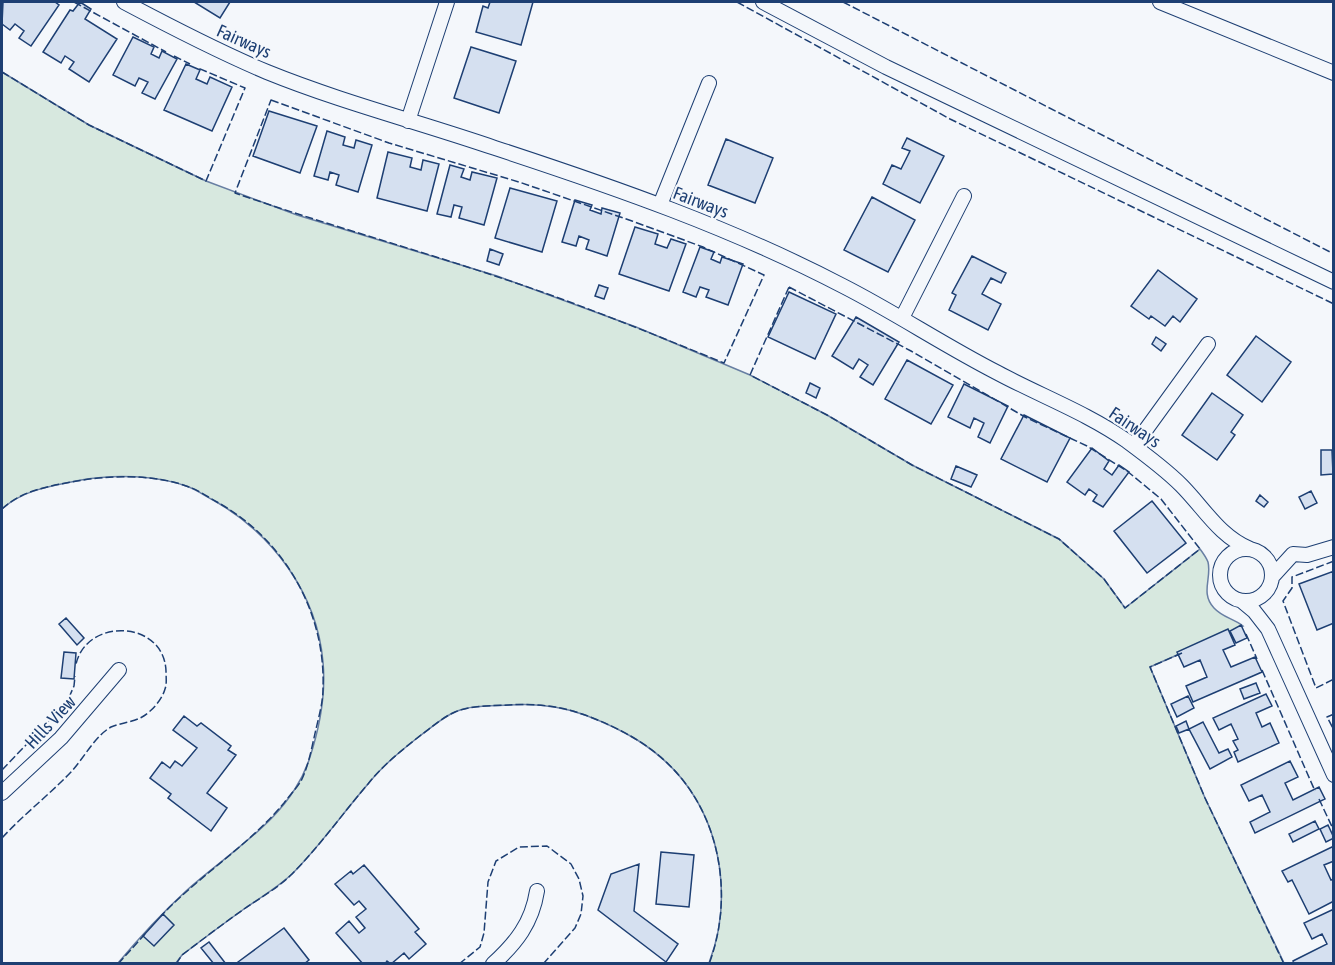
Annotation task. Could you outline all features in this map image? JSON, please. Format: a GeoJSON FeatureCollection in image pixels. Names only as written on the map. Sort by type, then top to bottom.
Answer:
{"type":"FeatureCollection","features":[{"type":"Feature","properties":{"kind":"street"},"geometry":{"type":"LineString","coordinates":[[408,121],[447,2]]}},
{"type":"Feature","properties":{"kind":"street"},"geometry":{"type":"LineString","coordinates":[[763,2],[897,72],[1334,282]]}},
{"type":"Feature","properties":{"kind":"street"},"geometry":{"type":"LineString","coordinates":[[1160,2],[1334,74]]}},
{"type":"Feature","properties":{"kind":"street","name":"Fairways"},"geometry":{"type":"LineString","coordinates":[[130,3],[174,28],[265,71],[660,205],[723,229],[843,286],[996,372],[1093,420],[1134,446],[1180,484],[1216,527],[1235,542],[1254,550]]}},
{"type":"Feature","properties":{"kind":"street"},"geometry":{"type":"LineString","coordinates":[[660,205],[709,83]]}},
{"type":"Feature","properties":{"kind":"street"},"geometry":{"type":"LineString","coordinates":[[902,318],[964,196]]}},
{"type":"Feature","properties":{"kind":"street"},"geometry":{"type":"LineString","coordinates":[[1134,446],[1208,344]]}},
{"type":"Feature","properties":{"kind":"street"},"geometry":{"type":"LineString","coordinates":[[1216,527],[1221,542],[1223,588],[1235,599],[1242,601],[1257,599],[1293,554],[1307,555],[1334,547]]}},
{"type":"Feature","properties":{"kind":"street"},"geometry":{"type":"LineString","coordinates":[[1254,550],[1269,562],[1270,583],[1266,607],[1268,629]]}},
{"type":"Feature","properties":{"kind":"street"},"geometry":{"type":"LineString","coordinates":[[1221,566],[1236,551],[1292,550],[1307,555]]}},
{"type":"Feature","properties":{"kind":"street"},"geometry":{"type":"LineString","coordinates":[[1242,601],[1254,611],[1268,629],[1334,775]]}},
{"type":"Feature","properties":{"kind":"street","name":"Hills View"},"geometry":{"type":"LineString","coordinates":[[2,793],[61,738],[119,670]]}},
{"type":"Feature","properties":{"kind":"street"},"geometry":{"type":"LineString","coordinates":[[493,963],[523,932],[532,912],[537,891]]}},
{"type":"Feature","properties":{"kind":"shaded area"},"geometry":{"type":"Polygon","coordinates":[[[2,72],[89,125],[206,181],[297,215],[497,276],[636,327],[750,375],[827,415],[912,465],[1059,539],[1104,579],[1125,608],[1200,549],[1208,562],[1207,591],[1210,602],[1221,614],[1243,626],[1150,667],[1205,798],[1284,963],[709,963],[720,916],[720,868],[707,821],[696,799],[672,768],[638,740],[612,726],[567,709],[528,704],[475,707],[446,717],[407,746],[380,770],[292,874],[182,955],[176,963],[118,963],[177,899],[256,833],[288,800],[300,781],[316,737],[323,699],[323,662],[312,612],[288,568],[254,530],[234,514],[192,488],[150,478],[122,476],[94,478],[39,489],[20,497],[2,509],[2,72]]]}},
{"type":"Feature","properties":{"kind":"building"},"geometry":{"type":"Polygon","coordinates":[[[3,2],[55,2],[59,5],[31,46],[19,38],[24,31],[15,24],[10,30],[2,24],[3,2]]]}},
{"type":"Feature","properties":{"kind":"building"},"geometry":{"type":"Polygon","coordinates":[[[80,2],[91,9],[85,19],[117,39],[89,82],[69,69],[74,62],[65,56],[61,63],[43,52],[70,10],[73,11],[80,2]]]}},
{"type":"Feature","properties":{"kind":"building"},"geometry":{"type":"Polygon","coordinates":[[[194,2],[230,2],[220,18],[194,2]]]}},
{"type":"Feature","properties":{"kind":"building"},"geometry":{"type":"Polygon","coordinates":[[[490,2],[533,2],[521,45],[476,32],[483,6],[488,8],[490,2]]]}},
{"type":"Feature","properties":{"kind":"building"},"geometry":{"type":"Polygon","coordinates":[[[133,37],[154,47],[151,54],[159,58],[162,51],[177,59],[155,99],[142,93],[148,82],[139,78],[135,86],[113,75],[133,37]]]}},
{"type":"Feature","properties":{"kind":"building"},"geometry":{"type":"Polygon","coordinates":[[[471,47],[516,61],[499,113],[454,98],[471,47]]]}},
{"type":"Feature","properties":{"kind":"building"},"geometry":{"type":"Polygon","coordinates":[[[186,64],[200,70],[196,79],[207,84],[210,77],[232,87],[212,131],[164,110],[186,64]]]}},
{"type":"Feature","properties":{"kind":"building"},"geometry":{"type":"Polygon","coordinates":[[[269,111],[317,126],[300,173],[253,156],[269,111]]]}},
{"type":"Feature","properties":{"kind":"building"},"geometry":{"type":"Polygon","coordinates":[[[327,131],[345,137],[343,145],[354,148],[356,140],[372,145],[358,192],[336,185],[339,175],[330,172],[328,180],[314,176],[327,131]]]}},
{"type":"Feature","properties":{"kind":"building"},"geometry":{"type":"Polygon","coordinates":[[[907,138],[944,156],[920,203],[883,184],[892,165],[901,169],[910,151],[902,148],[907,138]]]}},
{"type":"Feature","properties":{"kind":"building"},"geometry":{"type":"Polygon","coordinates":[[[726,139],[773,158],[755,203],[708,185],[726,139]]]}},
{"type":"Feature","properties":{"kind":"building"},"geometry":{"type":"Polygon","coordinates":[[[388,152],[412,158],[410,167],[421,170],[423,160],[439,164],[427,211],[377,198],[388,152]]]}},
{"type":"Feature","properties":{"kind":"building"},"geometry":{"type":"Polygon","coordinates":[[[450,165],[464,169],[461,177],[470,180],[472,172],[497,178],[484,225],[459,218],[462,207],[454,205],[451,217],[437,214],[450,165]]]}},
{"type":"Feature","properties":{"kind":"building"},"geometry":{"type":"Polygon","coordinates":[[[510,188],[557,201],[542,252],[495,238],[510,188]]]}},
{"type":"Feature","properties":{"kind":"building"},"geometry":{"type":"Polygon","coordinates":[[[872,197],[915,220],[888,272],[844,250],[872,197]]]}},
{"type":"Feature","properties":{"kind":"building"},"geometry":{"type":"Polygon","coordinates":[[[575,200],[592,205],[590,210],[601,214],[602,208],[620,213],[607,256],[586,249],[589,240],[579,236],[576,246],[562,242],[575,200]]]}},
{"type":"Feature","properties":{"kind":"building"},"geometry":{"type":"Polygon","coordinates":[[[635,227],[658,234],[655,244],[667,248],[671,239],[686,244],[669,291],[619,274],[635,227]]]}},
{"type":"Feature","properties":{"kind":"building"},"geometry":{"type":"Polygon","coordinates":[[[700,247],[714,252],[711,259],[720,263],[722,257],[743,264],[728,305],[706,297],[709,290],[700,287],[696,297],[683,292],[700,247]]]}},
{"type":"Feature","properties":{"kind":"building"},"geometry":{"type":"Polygon","coordinates":[[[490,249],[503,254],[499,265],[487,261],[490,249]]]}},
{"type":"Feature","properties":{"kind":"building"},"geometry":{"type":"Polygon","coordinates":[[[972,256],[1006,273],[1001,283],[991,278],[982,294],[1001,304],[988,330],[949,310],[956,295],[952,293],[972,256]]]}},
{"type":"Feature","properties":{"kind":"building"},"geometry":{"type":"Polygon","coordinates":[[[1158,270],[1197,299],[1180,322],[1173,316],[1165,326],[1151,316],[1149,319],[1131,306],[1158,270]]]}},
{"type":"Feature","properties":{"kind":"building"},"geometry":{"type":"Polygon","coordinates":[[[599,285],[608,288],[604,299],[595,296],[599,285]]]}},
{"type":"Feature","properties":{"kind":"building"},"geometry":{"type":"Polygon","coordinates":[[[789,292],[836,314],[815,359],[768,337],[789,292]]]}},
{"type":"Feature","properties":{"kind":"building"},"geometry":{"type":"Polygon","coordinates":[[[856,317],[899,342],[873,385],[860,377],[868,365],[859,359],[853,369],[832,356],[856,317]]]}},
{"type":"Feature","properties":{"kind":"building"},"geometry":{"type":"Polygon","coordinates":[[[1256,336],[1291,362],[1262,402],[1227,375],[1256,336]]]}},
{"type":"Feature","properties":{"kind":"building"},"geometry":{"type":"Polygon","coordinates":[[[1156,337],[1166,344],[1161,351],[1152,344],[1156,337]]]}},
{"type":"Feature","properties":{"kind":"building"},"geometry":{"type":"Polygon","coordinates":[[[907,360],[953,385],[931,424],[885,399],[907,360]]]}},
{"type":"Feature","properties":{"kind":"building"},"geometry":{"type":"Polygon","coordinates":[[[810,383],[820,388],[816,398],[806,393],[810,383]]]}},
{"type":"Feature","properties":{"kind":"building"},"geometry":{"type":"Polygon","coordinates":[[[964,384],[1008,406],[990,443],[978,437],[984,423],[974,418],[970,428],[948,417],[964,384]]]}},
{"type":"Feature","properties":{"kind":"building"},"geometry":{"type":"Polygon","coordinates":[[[1212,393],[1243,415],[1231,432],[1235,435],[1217,460],[1182,435],[1212,393]]]}},
{"type":"Feature","properties":{"kind":"building"},"geometry":{"type":"Polygon","coordinates":[[[1024,415],[1070,438],[1047,482],[1001,459],[1024,415]]]}},
{"type":"Feature","properties":{"kind":"building"},"geometry":{"type":"Polygon","coordinates":[[[1092,448],[1109,461],[1104,469],[1112,475],[1119,465],[1129,472],[1103,507],[1093,501],[1097,495],[1089,489],[1085,495],[1067,482],[1092,448]]]}},
{"type":"Feature","properties":{"kind":"building"},"geometry":{"type":"Polygon","coordinates":[[[1321,450],[1332,450],[1333,474],[1321,475],[1321,450]]]}},
{"type":"Feature","properties":{"kind":"building"},"geometry":{"type":"Polygon","coordinates":[[[956,466],[977,475],[971,487],[951,479],[956,466]]]}},
{"type":"Feature","properties":{"kind":"building"},"geometry":{"type":"Polygon","coordinates":[[[1311,491],[1317,503],[1305,509],[1299,497],[1311,491]]]}},
{"type":"Feature","properties":{"kind":"building"},"geometry":{"type":"Polygon","coordinates":[[[1260,495],[1268,502],[1264,507],[1256,501],[1260,495]]]}},
{"type":"Feature","properties":{"kind":"building"},"geometry":{"type":"Polygon","coordinates":[[[1152,501],[1186,543],[1147,573],[1114,531],[1152,501]]]}},
{"type":"Feature","properties":{"kind":"building"},"geometry":{"type":"Polygon","coordinates":[[[1334,571],[1334,623],[1317,630],[1299,584],[1334,571]]]}},
{"type":"Feature","properties":{"kind":"building"},"geometry":{"type":"Polygon","coordinates":[[[66,618],[84,638],[77,645],[59,624],[66,618]]]}},
{"type":"Feature","properties":{"kind":"building"},"geometry":{"type":"Polygon","coordinates":[[[1241,625],[1247,638],[1236,643],[1230,631],[1241,625]]]}},
{"type":"Feature","properties":{"kind":"building"},"geometry":{"type":"Polygon","coordinates":[[[1228,629],[1235,645],[1223,650],[1231,667],[1255,657],[1262,672],[1193,702],[1186,686],[1207,677],[1200,660],[1184,667],[1177,652],[1228,629]]]}},
{"type":"Feature","properties":{"kind":"building"},"geometry":{"type":"Polygon","coordinates":[[[64,652],[76,653],[74,679],[61,678],[64,652]]]}},
{"type":"Feature","properties":{"kind":"building"},"geometry":{"type":"Polygon","coordinates":[[[1256,683],[1260,693],[1244,699],[1240,689],[1256,683]]]}},
{"type":"Feature","properties":{"kind":"building"},"geometry":{"type":"Polygon","coordinates":[[[1266,694],[1272,706],[1256,713],[1262,727],[1270,723],[1279,743],[1238,762],[1234,752],[1238,750],[1233,741],[1238,739],[1231,724],[1219,730],[1213,718],[1266,694]]]}},
{"type":"Feature","properties":{"kind":"building"},"geometry":{"type":"Polygon","coordinates":[[[1188,696],[1194,708],[1177,717],[1171,704],[1188,696]]]}},
{"type":"Feature","properties":{"kind":"building"},"geometry":{"type":"Polygon","coordinates":[[[184,716],[197,726],[201,723],[231,746],[228,750],[236,755],[207,793],[227,808],[211,831],[168,798],[171,794],[150,778],[162,762],[170,768],[175,761],[182,766],[197,748],[173,730],[184,716]]]}},
{"type":"Feature","properties":{"kind":"building"},"geometry":{"type":"Polygon","coordinates":[[[1186,721],[1189,729],[1179,733],[1176,726],[1186,721]]]}},
{"type":"Feature","properties":{"kind":"building"},"geometry":{"type":"Polygon","coordinates":[[[1203,722],[1219,753],[1228,749],[1232,757],[1210,769],[1189,729],[1203,722]]]}},
{"type":"Feature","properties":{"kind":"building"},"geometry":{"type":"Polygon","coordinates":[[[1290,761],[1298,777],[1285,783],[1293,800],[1319,787],[1325,799],[1255,833],[1250,822],[1270,812],[1262,795],[1249,801],[1241,785],[1290,761]]]}},
{"type":"Feature","properties":{"kind":"building"},"geometry":{"type":"Polygon","coordinates":[[[1315,821],[1319,829],[1293,842],[1289,834],[1315,821]]]}},
{"type":"Feature","properties":{"kind":"building"},"geometry":{"type":"Polygon","coordinates":[[[1328,825],[1334,838],[1326,842],[1320,829],[1328,825]]]}},
{"type":"Feature","properties":{"kind":"building"},"geometry":{"type":"Polygon","coordinates":[[[1334,846],[1334,861],[1324,865],[1331,880],[1334,879],[1334,901],[1309,914],[1292,880],[1288,882],[1282,871],[1334,846]]]}},
{"type":"Feature","properties":{"kind":"building"},"geometry":{"type":"Polygon","coordinates":[[[661,852],[694,855],[689,907],[656,904],[661,852]]]}},
{"type":"Feature","properties":{"kind":"building"},"geometry":{"type":"Polygon","coordinates":[[[639,864],[634,911],[678,944],[666,962],[598,910],[611,874],[639,864]]]}},
{"type":"Feature","properties":{"kind":"building"},"geometry":{"type":"Polygon","coordinates":[[[364,865],[419,929],[415,932],[426,944],[409,959],[404,953],[391,964],[387,961],[385,964],[363,964],[336,933],[349,921],[359,933],[365,928],[356,917],[366,909],[359,901],[354,905],[335,884],[351,871],[353,874],[364,865]]]}},
{"type":"Feature","properties":{"kind":"building"},"geometry":{"type":"Polygon","coordinates":[[[1334,909],[1334,964],[1294,964],[1293,961],[1327,944],[1322,934],[1312,939],[1304,923],[1334,909]]]}},
{"type":"Feature","properties":{"kind":"building"},"geometry":{"type":"Polygon","coordinates":[[[163,914],[174,925],[154,946],[143,936],[163,914]]]}},
{"type":"Feature","properties":{"kind":"building"},"geometry":{"type":"Polygon","coordinates":[[[284,928],[309,960],[304,964],[240,964],[238,962],[284,928]]]}},
{"type":"Feature","properties":{"kind":"building"},"geometry":{"type":"Polygon","coordinates":[[[209,942],[226,964],[214,964],[201,948],[209,942]]]}},
{"type":"Feature","properties":{"kind":"fence"},"geometry":{"type":"LineString","coordinates":[[74,2],[166,52]]}},
{"type":"Feature","properties":{"kind":"fence"},"geometry":{"type":"LineString","coordinates":[[737,2],[950,119],[1334,304]]}},
{"type":"Feature","properties":{"kind":"fence"},"geometry":{"type":"LineString","coordinates":[[843,2],[1334,254]]}},
{"type":"Feature","properties":{"kind":"fence"},"geometry":{"type":"LineString","coordinates":[[174,56],[190,64]]}},
{"type":"Feature","properties":{"kind":"fence"},"geometry":{"type":"LineString","coordinates":[[2,72],[89,125],[206,181],[245,88],[198,68]]}},
{"type":"Feature","properties":{"kind":"fence"},"geometry":{"type":"LineString","coordinates":[[271,100],[389,143],[519,182],[632,221],[703,247],[764,275],[724,363],[610,317],[524,286],[235,193],[271,100]]}},
{"type":"Feature","properties":{"kind":"fence"},"geometry":{"type":"LineString","coordinates":[[789,287],[911,351],[1025,417],[1087,446],[1127,471],[1161,499],[1200,549],[1125,608],[1104,579],[1059,539],[912,465],[827,415],[750,375],[789,287]]}},
{"type":"Feature","properties":{"kind":"fence"},"geometry":{"type":"LineString","coordinates":[[2,509],[27,493],[90,479],[133,477],[176,483],[196,490],[217,502],[262,536],[281,557],[308,606],[317,632],[322,660],[323,694],[310,755],[301,781],[270,819],[161,916]]}},
{"type":"Feature","properties":{"kind":"fence"},"geometry":{"type":"LineString","coordinates":[[1334,561],[1292,577],[1292,588],[1283,601],[1316,688],[1334,679]]}},
{"type":"Feature","properties":{"kind":"fence"},"geometry":{"type":"LineString","coordinates":[[2,838],[71,772],[105,731],[145,715],[159,701],[166,687],[166,671],[162,654],[153,642],[140,634],[124,631],[109,632],[94,638],[83,649],[76,664]]}},
{"type":"Feature","properties":{"kind":"fence"},"geometry":{"type":"LineString","coordinates":[[1246,634],[1257,659]]}},
{"type":"Feature","properties":{"kind":"fence"},"geometry":{"type":"LineString","coordinates":[[1182,653],[1150,667],[1205,798],[1284,964]]}},
{"type":"Feature","properties":{"kind":"fence"},"geometry":{"type":"LineString","coordinates":[[1262,670],[1315,791]]}},
{"type":"Feature","properties":{"kind":"fence"},"geometry":{"type":"LineString","coordinates":[[2,770],[67,702],[74,686],[75,676]]}},
{"type":"Feature","properties":{"kind":"fence"},"geometry":{"type":"LineString","coordinates":[[176,964],[182,955],[287,879],[380,770],[438,722],[468,708],[528,704],[566,709],[585,715],[638,740],[672,768],[696,799],[707,821],[720,868],[720,917],[709,964]]}},
{"type":"Feature","properties":{"kind":"fence"},"geometry":{"type":"LineString","coordinates":[[1334,714],[1327,717],[1334,730]]}},
{"type":"Feature","properties":{"kind":"fence"},"geometry":{"type":"LineString","coordinates":[[1319,799],[1334,831]]}},
{"type":"Feature","properties":{"kind":"fence"},"geometry":{"type":"LineString","coordinates":[[459,964],[480,947],[484,933],[488,882],[496,861],[519,847],[547,846],[571,864],[579,879],[583,896],[581,914],[575,928],[543,964]]}},
{"type":"Feature","properties":{"kind":"fence"},"geometry":{"type":"LineString","coordinates":[[118,964],[145,934]]}}]}
